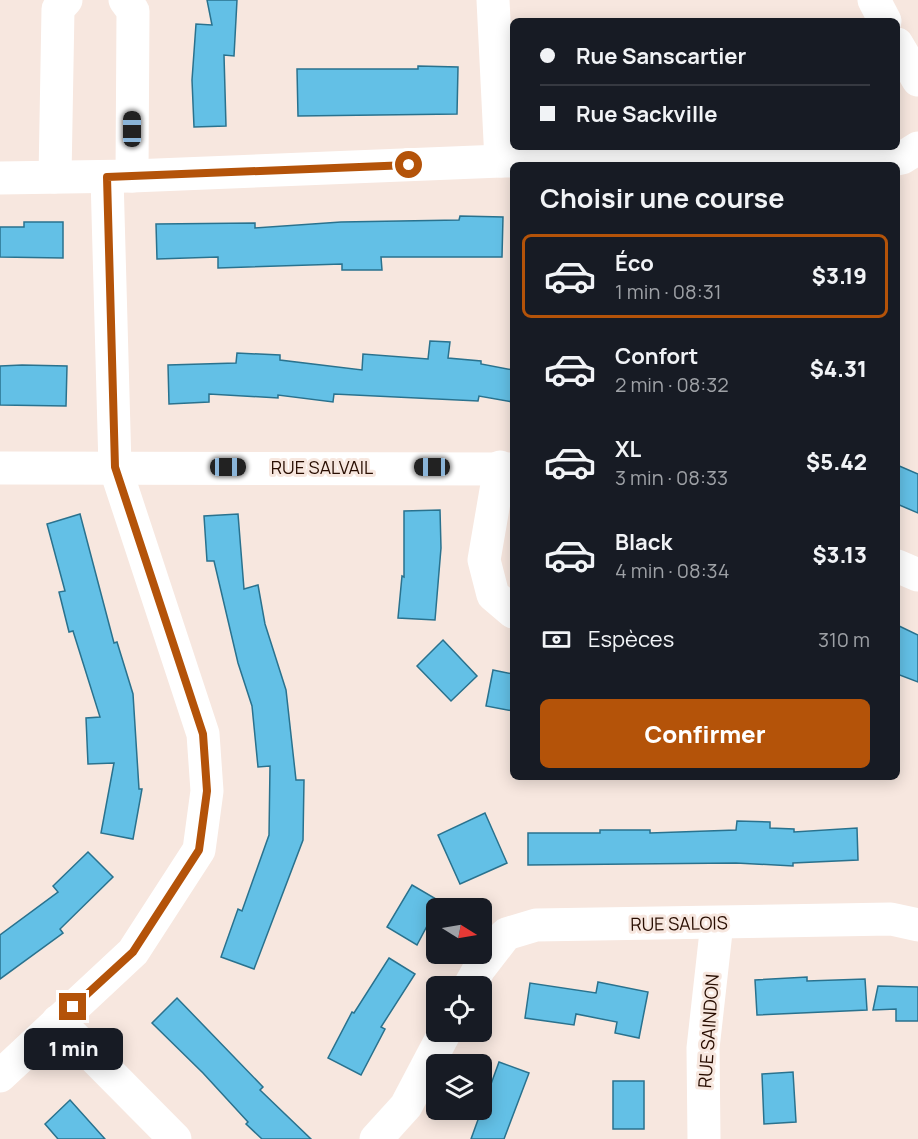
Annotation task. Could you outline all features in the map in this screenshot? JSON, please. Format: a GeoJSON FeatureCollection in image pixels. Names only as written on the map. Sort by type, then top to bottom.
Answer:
{"type":"FeatureCollection","features":[{"type":"Feature","properties":{"kind":"street"},"geometry":{"type":"LineString","coordinates":[[55,177],[58,9],[66,0]]}},
{"type":"Feature","properties":{"kind":"street"},"geometry":{"type":"LineString","coordinates":[[0,1076],[133,952],[199,850],[207,791],[203,734],[115,467],[120,176],[133,11],[125,0]]}},
{"type":"Feature","properties":{"kind":"street"},"geometry":{"type":"LineString","coordinates":[[493,0],[501,161]]}},
{"type":"Feature","properties":{"kind":"street"},"geometry":{"type":"LineString","coordinates":[[874,0],[883,18]]}},
{"type":"Feature","properties":{"kind":"street"},"geometry":{"type":"LineString","coordinates":[[900,49],[918,81]]}},
{"type":"Feature","properties":{"kind":"street"},"geometry":{"type":"LineString","coordinates":[[884,162],[902,158],[918,148]]}},
{"type":"Feature","properties":{"kind":"street"},"geometry":{"type":"LineString","coordinates":[[0,178],[120,176],[501,161],[626,162]]}},
{"type":"Feature","properties":{"kind":"street","name":"RUE SALVAIL"},"geometry":{"type":"LineString","coordinates":[[0,468],[507,468],[484,560],[493,595],[510,609]]}},
{"type":"Feature","properties":{"kind":"street"},"geometry":{"type":"LineString","coordinates":[[900,567],[918,575]]}},
{"type":"Feature","properties":{"kind":"street","name":"RUE SALOIS"},"geometry":{"type":"LineString","coordinates":[[475,976],[506,934],[536,925],[891,919],[918,925]]}},
{"type":"Feature","properties":{"kind":"street","name":"RUE SAINDON"},"geometry":{"type":"LineString","coordinates":[[704,1139],[703,1048],[717,923]]}},
{"type":"Feature","properties":{"kind":"street"},"geometry":{"type":"LineString","coordinates":[[58,1021],[176,1139]]}},
{"type":"Feature","properties":{"kind":"street"},"geometry":{"type":"LineString","coordinates":[[376,1139],[406,1106],[440,1042]]}},
{"type":"Feature","properties":{"kind":"building"},"geometry":{"type":"Polygon","coordinates":[[[207,0],[237,0],[234,56],[224,55],[226,126],[194,127],[192,80],[196,24],[212,25],[207,0]]]}},
{"type":"Feature","properties":{"kind":"building"},"geometry":{"type":"Polygon","coordinates":[[[418,66],[458,67],[457,114],[298,116],[297,69],[418,69],[418,66]]]}},
{"type":"Feature","properties":{"kind":"building"},"geometry":{"type":"Polygon","coordinates":[[[460,216],[503,217],[502,257],[381,257],[382,270],[342,270],[342,264],[218,268],[218,257],[157,259],[156,224],[255,223],[255,228],[341,222],[459,220],[460,216]]]}},
{"type":"Feature","properties":{"kind":"building"},"geometry":{"type":"Polygon","coordinates":[[[24,222],[63,222],[63,258],[0,257],[0,227],[24,227],[24,222]]]}},
{"type":"Feature","properties":{"kind":"building"},"geometry":{"type":"Polygon","coordinates":[[[430,341],[450,342],[448,358],[481,361],[481,364],[510,369],[510,401],[479,396],[478,401],[334,394],[333,402],[278,395],[278,398],[209,394],[209,402],[169,404],[168,365],[236,363],[237,353],[280,355],[280,360],[362,370],[363,354],[428,359],[430,341]]]}},
{"type":"Feature","properties":{"kind":"building"},"geometry":{"type":"Polygon","coordinates":[[[0,366],[67,366],[66,406],[0,405],[0,366]]]}},
{"type":"Feature","properties":{"kind":"building"},"geometry":{"type":"Polygon","coordinates":[[[900,466],[918,474],[918,513],[900,505],[900,466]]]}},
{"type":"Feature","properties":{"kind":"building"},"geometry":{"type":"Polygon","coordinates":[[[440,510],[441,548],[435,620],[398,618],[402,576],[404,577],[404,511],[440,510]]]}},
{"type":"Feature","properties":{"kind":"building"},"geometry":{"type":"Polygon","coordinates":[[[80,514],[114,643],[117,642],[133,694],[139,789],[142,789],[133,839],[101,833],[114,763],[88,764],[86,718],[100,717],[73,631],[69,632],[59,592],[65,591],[47,524],[80,514]]]}},
{"type":"Feature","properties":{"kind":"building"},"geometry":{"type":"Polygon","coordinates":[[[238,514],[244,589],[258,585],[265,624],[286,690],[296,780],[304,780],[303,840],[254,969],[221,957],[238,909],[242,911],[269,835],[270,766],[258,767],[252,706],[238,663],[214,561],[207,561],[204,516],[238,514]]]}},
{"type":"Feature","properties":{"kind":"building"},"geometry":{"type":"Polygon","coordinates":[[[900,626],[918,635],[918,682],[900,675],[900,626]]]}},
{"type":"Feature","properties":{"kind":"building"},"geometry":{"type":"Polygon","coordinates":[[[443,640],[477,676],[451,701],[417,666],[443,640]]]}},
{"type":"Feature","properties":{"kind":"building"},"geometry":{"type":"Polygon","coordinates":[[[493,670],[510,673],[510,710],[486,706],[493,670]]]}},
{"type":"Feature","properties":{"kind":"building"},"geometry":{"type":"Polygon","coordinates":[[[485,813],[507,863],[460,884],[438,835],[485,813]]]}},
{"type":"Feature","properties":{"kind":"building"},"geometry":{"type":"Polygon","coordinates":[[[737,821],[770,822],[770,828],[794,829],[794,832],[857,828],[858,860],[793,863],[793,866],[736,863],[528,865],[528,833],[600,833],[600,830],[650,830],[650,833],[736,830],[737,821]]]}},
{"type":"Feature","properties":{"kind":"building"},"geometry":{"type":"Polygon","coordinates":[[[88,852],[113,877],[60,929],[63,933],[0,979],[0,935],[58,892],[53,886],[88,852]]]}},
{"type":"Feature","properties":{"kind":"building"},"geometry":{"type":"Polygon","coordinates":[[[412,885],[434,898],[426,898],[426,928],[417,945],[387,927],[412,885]]]}},
{"type":"Feature","properties":{"kind":"building"},"geometry":{"type":"Polygon","coordinates":[[[389,958],[415,974],[381,1027],[385,1029],[361,1075],[328,1058],[352,1012],[354,1013],[389,958]]]}},
{"type":"Feature","properties":{"kind":"building"},"geometry":{"type":"Polygon","coordinates":[[[807,977],[807,981],[865,979],[867,1010],[757,1015],[755,980],[807,977]]]}},
{"type":"Feature","properties":{"kind":"building"},"geometry":{"type":"Polygon","coordinates":[[[598,982],[648,992],[639,1038],[615,1033],[617,1022],[576,1014],[574,1025],[525,1018],[530,983],[596,993],[598,982]]]}},
{"type":"Feature","properties":{"kind":"building"},"geometry":{"type":"Polygon","coordinates":[[[878,986],[918,987],[918,1021],[896,1021],[896,1009],[873,1010],[878,986]]]}},
{"type":"Feature","properties":{"kind":"building"},"geometry":{"type":"Polygon","coordinates":[[[177,998],[263,1087],[260,1090],[311,1139],[262,1139],[246,1124],[248,1122],[203,1073],[152,1023],[177,998]]]}},
{"type":"Feature","properties":{"kind":"building"},"geometry":{"type":"Polygon","coordinates":[[[499,1062],[529,1073],[504,1139],[471,1139],[478,1120],[492,1120],[492,1081],[499,1062]]]}},
{"type":"Feature","properties":{"kind":"building"},"geometry":{"type":"Polygon","coordinates":[[[793,1072],[796,1122],[764,1124],[762,1074],[793,1072]]]}},
{"type":"Feature","properties":{"kind":"building"},"geometry":{"type":"Polygon","coordinates":[[[613,1081],[644,1081],[644,1129],[613,1129],[613,1081]]]}},
{"type":"Feature","properties":{"kind":"building"},"geometry":{"type":"Polygon","coordinates":[[[70,1100],[105,1139],[58,1139],[45,1124],[70,1100]]]}},
{"type":"Feature","properties":{"kind":"route"},"geometry":{"type":"LineString","coordinates":[[73,1007],[133,952],[199,850],[207,791],[203,734],[115,467],[107,177],[409,165]]}}]}
